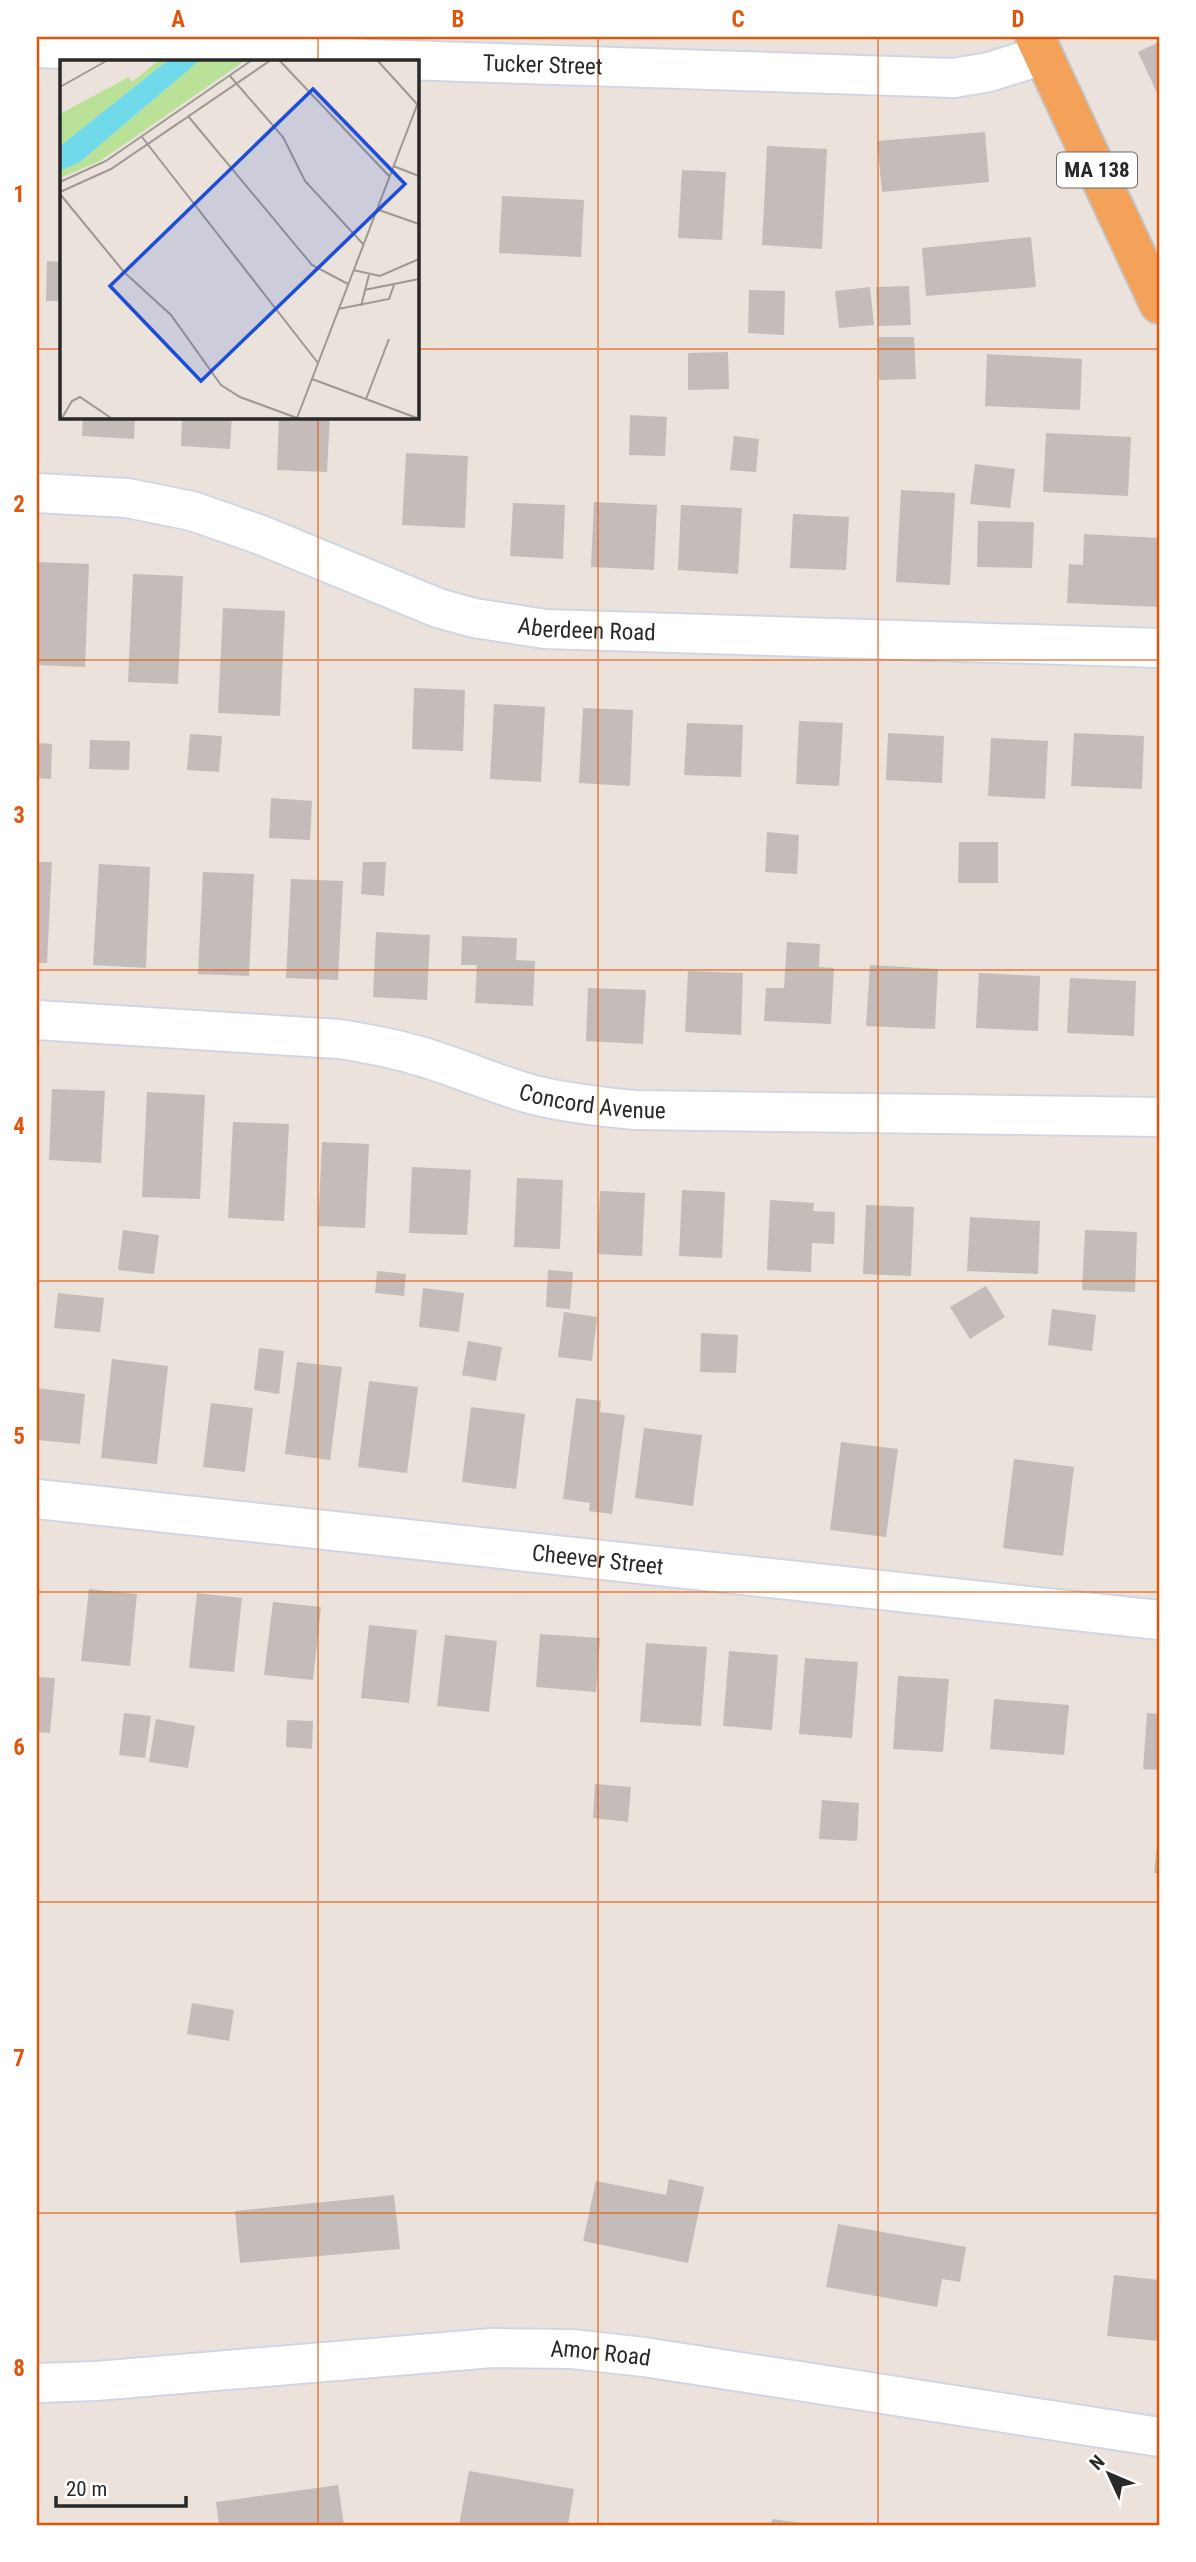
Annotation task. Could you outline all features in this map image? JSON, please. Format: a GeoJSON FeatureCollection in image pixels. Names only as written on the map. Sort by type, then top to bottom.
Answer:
{"type":"FeatureCollection","features":[{"type":"Feature","properties":{"kind":"highway","name":"MA 138"},"geometry":{"type":"LineString","coordinates":[[1039,46],[1159,304]]}},
{"type":"Feature","properties":{"kind":"street","name":"Tucker Street"},"geometry":{"type":"LineString","coordinates":[[418,60],[954,78],[989,72],[1039,46]]}},
{"type":"Feature","properties":{"kind":"street","name":"Tucker Street"},"geometry":{"type":"LineString","coordinates":[[37,48],[404,60]]}},
{"type":"Feature","properties":{"kind":"street","name":"Aberdeen Road"},"geometry":{"type":"LineString","coordinates":[[37,493],[127,498],[192,511],[261,535],[438,608],[510,625],[559,629],[1159,648]]}},
{"type":"Feature","properties":{"kind":"street","name":"Concord Avenue"},"geometry":{"type":"LineString","coordinates":[[37,1020],[339,1039],[413,1054],[532,1094],[600,1107],[649,1110],[1159,1117]]}},
{"type":"Feature","properties":{"kind":"street","name":"Cheever Street"},"geometry":{"type":"LineString","coordinates":[[37,1499],[1159,1620]]}},
{"type":"Feature","properties":{"kind":"street","name":"Amor Road"},"geometry":{"type":"LineString","coordinates":[[37,2383],[96,2381],[492,2348],[572,2349],[644,2357],[1159,2437]]}},
{"type":"Feature","properties":{"kind":"building"},"geometry":{"type":"Polygon","coordinates":[[[1159,42],[1159,97],[1138,52],[1159,42]]]}},
{"type":"Feature","properties":{"kind":"building"},"geometry":{"type":"Polygon","coordinates":[[[985,132],[989,182],[882,192],[877,141],[985,132]]]}},
{"type":"Feature","properties":{"kind":"building"},"geometry":{"type":"Polygon","coordinates":[[[767,146],[827,149],[822,249],[762,245],[767,146]]]}},
{"type":"Feature","properties":{"kind":"building"},"geometry":{"type":"Polygon","coordinates":[[[682,170],[726,172],[722,240],[678,238],[682,170]]]}},
{"type":"Feature","properties":{"kind":"building"},"geometry":{"type":"Polygon","coordinates":[[[502,196],[584,200],[581,257],[499,253],[502,196]]]}},
{"type":"Feature","properties":{"kind":"building"},"geometry":{"type":"Polygon","coordinates":[[[1031,237],[1036,287],[926,296],[922,248],[1031,237]]]}},
{"type":"Feature","properties":{"kind":"building"},"geometry":{"type":"Polygon","coordinates":[[[47,261],[60,262],[60,301],[46,301],[47,261]]]}},
{"type":"Feature","properties":{"kind":"building"},"geometry":{"type":"Polygon","coordinates":[[[909,286],[911,325],[878,326],[876,287],[909,286]]]}},
{"type":"Feature","properties":{"kind":"building"},"geometry":{"type":"Polygon","coordinates":[[[870,287],[874,325],[839,328],[835,291],[870,287]]]}},
{"type":"Feature","properties":{"kind":"building"},"geometry":{"type":"Polygon","coordinates":[[[749,290],[785,291],[784,335],[748,333],[749,290]]]}},
{"type":"Feature","properties":{"kind":"building"},"geometry":{"type":"Polygon","coordinates":[[[878,337],[914,337],[916,379],[879,380],[878,337]]]}},
{"type":"Feature","properties":{"kind":"building"},"geometry":{"type":"Polygon","coordinates":[[[728,352],[729,389],[688,390],[688,353],[728,352]]]}},
{"type":"Feature","properties":{"kind":"building"},"geometry":{"type":"Polygon","coordinates":[[[987,354],[1082,359],[1080,410],[985,406],[987,354]]]}},
{"type":"Feature","properties":{"kind":"building"},"geometry":{"type":"Polygon","coordinates":[[[630,415],[667,417],[665,456],[629,455],[630,415]]]}},
{"type":"Feature","properties":{"kind":"building"},"geometry":{"type":"Polygon","coordinates":[[[83,418],[135,418],[134,439],[82,436],[83,418]]]}},
{"type":"Feature","properties":{"kind":"building"},"geometry":{"type":"Polygon","coordinates":[[[182,418],[232,418],[230,449],[181,446],[182,418]]]}},
{"type":"Feature","properties":{"kind":"building"},"geometry":{"type":"Polygon","coordinates":[[[279,418],[330,418],[327,472],[277,470],[279,418]]]}},
{"type":"Feature","properties":{"kind":"building"},"geometry":{"type":"Polygon","coordinates":[[[1046,433],[1131,437],[1128,496],[1043,492],[1046,433]]]}},
{"type":"Feature","properties":{"kind":"building"},"geometry":{"type":"Polygon","coordinates":[[[734,436],[759,439],[756,472],[730,470],[734,436]]]}},
{"type":"Feature","properties":{"kind":"building"},"geometry":{"type":"Polygon","coordinates":[[[406,453],[468,456],[465,528],[402,525],[406,453]]]}},
{"type":"Feature","properties":{"kind":"building"},"geometry":{"type":"Polygon","coordinates":[[[975,464],[1015,469],[1010,508],[970,504],[975,464]]]}},
{"type":"Feature","properties":{"kind":"building"},"geometry":{"type":"Polygon","coordinates":[[[901,490],[955,493],[950,585],[896,582],[901,490]]]}},
{"type":"Feature","properties":{"kind":"building"},"geometry":{"type":"Polygon","coordinates":[[[594,502],[657,505],[654,570],[591,567],[594,502]]]}},
{"type":"Feature","properties":{"kind":"building"},"geometry":{"type":"Polygon","coordinates":[[[513,503],[565,505],[563,559],[510,556],[513,503]]]}},
{"type":"Feature","properties":{"kind":"building"},"geometry":{"type":"Polygon","coordinates":[[[681,505],[742,508],[738,574],[678,570],[681,505]]]}},
{"type":"Feature","properties":{"kind":"building"},"geometry":{"type":"Polygon","coordinates":[[[793,514],[849,517],[846,570],[790,568],[793,514]]]}},
{"type":"Feature","properties":{"kind":"building"},"geometry":{"type":"Polygon","coordinates":[[[978,521],[1034,522],[1032,568],[977,567],[978,521]]]}},
{"type":"Feature","properties":{"kind":"building"},"geometry":{"type":"Polygon","coordinates":[[[1084,534],[1159,538],[1159,607],[1067,603],[1069,564],[1083,565],[1084,534]]]}},
{"type":"Feature","properties":{"kind":"building"},"geometry":{"type":"Polygon","coordinates":[[[37,562],[89,564],[85,667],[37,665],[37,562]]]}},
{"type":"Feature","properties":{"kind":"building"},"geometry":{"type":"Polygon","coordinates":[[[133,574],[183,576],[178,684],[128,682],[133,574]]]}},
{"type":"Feature","properties":{"kind":"building"},"geometry":{"type":"Polygon","coordinates":[[[223,608],[285,611],[280,716],[218,713],[223,608]]]}},
{"type":"Feature","properties":{"kind":"building"},"geometry":{"type":"Polygon","coordinates":[[[414,688],[465,690],[463,751],[412,749],[414,688]]]}},
{"type":"Feature","properties":{"kind":"building"},"geometry":{"type":"Polygon","coordinates":[[[494,704],[545,707],[541,782],[490,779],[494,704]]]}},
{"type":"Feature","properties":{"kind":"building"},"geometry":{"type":"Polygon","coordinates":[[[583,708],[633,710],[630,786],[579,783],[583,708]]]}},
{"type":"Feature","properties":{"kind":"building"},"geometry":{"type":"Polygon","coordinates":[[[799,721],[843,723],[839,786],[796,784],[799,721]]]}},
{"type":"Feature","properties":{"kind":"building"},"geometry":{"type":"Polygon","coordinates":[[[687,723],[743,725],[741,777],[684,775],[687,723]]]}},
{"type":"Feature","properties":{"kind":"building"},"geometry":{"type":"Polygon","coordinates":[[[888,733],[944,736],[942,783],[886,780],[888,733]]]}},
{"type":"Feature","properties":{"kind":"building"},"geometry":{"type":"Polygon","coordinates":[[[1074,733],[1144,736],[1142,789],[1071,786],[1074,733]]]}},
{"type":"Feature","properties":{"kind":"building"},"geometry":{"type":"Polygon","coordinates":[[[190,734],[222,736],[219,772],[187,770],[190,734]]]}},
{"type":"Feature","properties":{"kind":"building"},"geometry":{"type":"Polygon","coordinates":[[[991,738],[1048,741],[1045,799],[988,796],[991,738]]]}},
{"type":"Feature","properties":{"kind":"building"},"geometry":{"type":"Polygon","coordinates":[[[90,740],[130,741],[129,770],[89,769],[90,740]]]}},
{"type":"Feature","properties":{"kind":"building"},"geometry":{"type":"Polygon","coordinates":[[[37,743],[52,744],[51,779],[37,778],[37,743]]]}},
{"type":"Feature","properties":{"kind":"building"},"geometry":{"type":"Polygon","coordinates":[[[271,798],[312,801],[310,840],[269,838],[271,798]]]}},
{"type":"Feature","properties":{"kind":"building"},"geometry":{"type":"Polygon","coordinates":[[[767,832],[799,835],[797,874],[765,872],[767,832]]]}},
{"type":"Feature","properties":{"kind":"building"},"geometry":{"type":"Polygon","coordinates":[[[959,842],[998,842],[998,883],[958,883],[959,842]]]}},
{"type":"Feature","properties":{"kind":"building"},"geometry":{"type":"Polygon","coordinates":[[[37,862],[52,862],[47,963],[37,963],[37,862]]]}},
{"type":"Feature","properties":{"kind":"building"},"geometry":{"type":"Polygon","coordinates":[[[363,862],[386,862],[384,896],[361,894],[363,862]]]}},
{"type":"Feature","properties":{"kind":"building"},"geometry":{"type":"Polygon","coordinates":[[[99,864],[150,867],[146,968],[93,965],[99,864]]]}},
{"type":"Feature","properties":{"kind":"building"},"geometry":{"type":"Polygon","coordinates":[[[203,872],[254,874],[249,976],[198,974],[203,872]]]}},
{"type":"Feature","properties":{"kind":"building"},"geometry":{"type":"Polygon","coordinates":[[[291,879],[343,881],[338,980],[286,978],[291,879]]]}},
{"type":"Feature","properties":{"kind":"building"},"geometry":{"type":"Polygon","coordinates":[[[376,932],[430,935],[427,1000],[373,997],[376,932]]]}},
{"type":"Feature","properties":{"kind":"building"},"geometry":{"type":"Polygon","coordinates":[[[462,936],[517,938],[516,960],[535,961],[533,1006],[475,1003],[477,965],[461,965],[462,936]]]}},
{"type":"Feature","properties":{"kind":"building"},"geometry":{"type":"Polygon","coordinates":[[[787,942],[820,944],[819,967],[834,968],[831,1024],[764,1021],[766,988],[784,988],[787,942]]]}},
{"type":"Feature","properties":{"kind":"building"},"geometry":{"type":"Polygon","coordinates":[[[870,965],[938,969],[935,1029],[866,1026],[870,965]]]}},
{"type":"Feature","properties":{"kind":"building"},"geometry":{"type":"Polygon","coordinates":[[[688,971],[743,973],[741,1035],[685,1032],[688,971]]]}},
{"type":"Feature","properties":{"kind":"building"},"geometry":{"type":"Polygon","coordinates":[[[979,973],[1040,976],[1038,1031],[976,1028],[979,973]]]}},
{"type":"Feature","properties":{"kind":"building"},"geometry":{"type":"Polygon","coordinates":[[[1070,978],[1136,981],[1134,1036],[1067,1033],[1070,978]]]}},
{"type":"Feature","properties":{"kind":"building"},"geometry":{"type":"Polygon","coordinates":[[[588,988],[646,990],[643,1044],[586,1041],[588,988]]]}},
{"type":"Feature","properties":{"kind":"building"},"geometry":{"type":"Polygon","coordinates":[[[52,1089],[105,1091],[101,1163],[49,1160],[52,1089]]]}},
{"type":"Feature","properties":{"kind":"building"},"geometry":{"type":"Polygon","coordinates":[[[147,1092],[205,1095],[200,1199],[142,1197],[147,1092]]]}},
{"type":"Feature","properties":{"kind":"building"},"geometry":{"type":"Polygon","coordinates":[[[233,1122],[289,1124],[284,1221],[228,1218],[233,1122]]]}},
{"type":"Feature","properties":{"kind":"building"},"geometry":{"type":"Polygon","coordinates":[[[322,1142],[369,1144],[365,1228],[318,1226],[322,1142]]]}},
{"type":"Feature","properties":{"kind":"building"},"geometry":{"type":"Polygon","coordinates":[[[412,1167],[471,1170],[467,1235],[409,1233],[412,1167]]]}},
{"type":"Feature","properties":{"kind":"building"},"geometry":{"type":"Polygon","coordinates":[[[517,1178],[563,1180],[560,1249],[514,1247],[517,1178]]]}},
{"type":"Feature","properties":{"kind":"building"},"geometry":{"type":"Polygon","coordinates":[[[682,1190],[725,1192],[722,1258],[679,1256],[682,1190]]]}},
{"type":"Feature","properties":{"kind":"building"},"geometry":{"type":"Polygon","coordinates":[[[600,1191],[645,1193],[642,1256],[597,1254],[600,1191]]]}},
{"type":"Feature","properties":{"kind":"building"},"geometry":{"type":"Polygon","coordinates":[[[770,1200],[814,1203],[813,1211],[835,1212],[834,1244],[812,1243],[811,1272],[767,1270],[770,1200]]]}},
{"type":"Feature","properties":{"kind":"building"},"geometry":{"type":"Polygon","coordinates":[[[866,1205],[914,1207],[911,1276],[863,1274],[866,1205]]]}},
{"type":"Feature","properties":{"kind":"building"},"geometry":{"type":"Polygon","coordinates":[[[970,1217],[1040,1221],[1038,1274],[967,1271],[970,1217]]]}},
{"type":"Feature","properties":{"kind":"building"},"geometry":{"type":"Polygon","coordinates":[[[123,1230],[159,1235],[154,1274],[118,1270],[123,1230]]]}},
{"type":"Feature","properties":{"kind":"building"},"geometry":{"type":"Polygon","coordinates":[[[1085,1230],[1137,1232],[1135,1292],[1082,1290],[1085,1230]]]}},
{"type":"Feature","properties":{"kind":"building"},"geometry":{"type":"Polygon","coordinates":[[[548,1270],[573,1272],[570,1309],[546,1307],[548,1270]]]}},
{"type":"Feature","properties":{"kind":"building"},"geometry":{"type":"Polygon","coordinates":[[[377,1271],[406,1274],[404,1296],[375,1293],[377,1271]]]}},
{"type":"Feature","properties":{"kind":"building"},"geometry":{"type":"Polygon","coordinates":[[[986,1286],[1005,1317],[970,1339],[950,1307],[986,1286]]]}},
{"type":"Feature","properties":{"kind":"building"},"geometry":{"type":"Polygon","coordinates":[[[423,1288],[464,1293],[459,1332],[419,1327],[423,1288]]]}},
{"type":"Feature","properties":{"kind":"building"},"geometry":{"type":"Polygon","coordinates":[[[58,1293],[104,1298],[100,1332],[54,1328],[58,1293]]]}},
{"type":"Feature","properties":{"kind":"building"},"geometry":{"type":"Polygon","coordinates":[[[1052,1309],[1096,1315],[1092,1351],[1048,1345],[1052,1309]]]}},
{"type":"Feature","properties":{"kind":"building"},"geometry":{"type":"Polygon","coordinates":[[[564,1312],[597,1317],[592,1361],[558,1357],[564,1312]]]}},
{"type":"Feature","properties":{"kind":"building"},"geometry":{"type":"Polygon","coordinates":[[[701,1333],[738,1335],[736,1373],[700,1372],[701,1333]]]}},
{"type":"Feature","properties":{"kind":"building"},"geometry":{"type":"Polygon","coordinates":[[[468,1341],[502,1347],[496,1381],[462,1375],[468,1341]]]}},
{"type":"Feature","properties":{"kind":"building"},"geometry":{"type":"Polygon","coordinates":[[[259,1348],[284,1351],[279,1394],[254,1390],[259,1348]]]}},
{"type":"Feature","properties":{"kind":"building"},"geometry":{"type":"Polygon","coordinates":[[[112,1359],[168,1366],[157,1464],[101,1458],[112,1359]]]}},
{"type":"Feature","properties":{"kind":"building"},"geometry":{"type":"Polygon","coordinates":[[[297,1362],[342,1367],[330,1460],[285,1454],[297,1362]]]}},
{"type":"Feature","properties":{"kind":"building"},"geometry":{"type":"Polygon","coordinates":[[[369,1381],[418,1387],[407,1473],[358,1467],[369,1381]]]}},
{"type":"Feature","properties":{"kind":"building"},"geometry":{"type":"Polygon","coordinates":[[[37,1388],[85,1394],[80,1444],[37,1440],[37,1388]]]}},
{"type":"Feature","properties":{"kind":"building"},"geometry":{"type":"Polygon","coordinates":[[[576,1398],[601,1401],[600,1412],[625,1415],[612,1514],[589,1511],[590,1503],[563,1499],[576,1398]]]}},
{"type":"Feature","properties":{"kind":"building"},"geometry":{"type":"Polygon","coordinates":[[[211,1403],[253,1408],[245,1472],[203,1467],[211,1403]]]}},
{"type":"Feature","properties":{"kind":"building"},"geometry":{"type":"Polygon","coordinates":[[[471,1407],[525,1414],[516,1489],[462,1482],[471,1407]]]}},
{"type":"Feature","properties":{"kind":"building"},"geometry":{"type":"Polygon","coordinates":[[[644,1428],[702,1435],[693,1506],[635,1498],[644,1428]]]}},
{"type":"Feature","properties":{"kind":"building"},"geometry":{"type":"Polygon","coordinates":[[[841,1442],[898,1449],[886,1537],[830,1530],[841,1442]]]}},
{"type":"Feature","properties":{"kind":"building"},"geometry":{"type":"Polygon","coordinates":[[[1014,1459],[1074,1467],[1063,1556],[1003,1548],[1014,1459]]]}},
{"type":"Feature","properties":{"kind":"building"},"geometry":{"type":"Polygon","coordinates":[[[89,1589],[137,1594],[130,1666],[81,1661],[89,1589]]]}},
{"type":"Feature","properties":{"kind":"building"},"geometry":{"type":"Polygon","coordinates":[[[197,1593],[242,1598],[234,1672],[189,1668],[197,1593]]]}},
{"type":"Feature","properties":{"kind":"building"},"geometry":{"type":"Polygon","coordinates":[[[273,1602],[321,1607],[313,1680],[264,1675],[273,1602]]]}},
{"type":"Feature","properties":{"kind":"building"},"geometry":{"type":"Polygon","coordinates":[[[369,1625],[417,1630],[409,1703],[361,1698],[369,1625]]]}},
{"type":"Feature","properties":{"kind":"building"},"geometry":{"type":"Polygon","coordinates":[[[540,1634],[600,1638],[596,1692],[536,1687],[540,1634]]]}},
{"type":"Feature","properties":{"kind":"building"},"geometry":{"type":"Polygon","coordinates":[[[445,1635],[497,1641],[489,1712],[437,1706],[445,1635]]]}},
{"type":"Feature","properties":{"kind":"building"},"geometry":{"type":"Polygon","coordinates":[[[646,1643],[707,1647],[701,1726],[640,1722],[646,1643]]]}},
{"type":"Feature","properties":{"kind":"building"},"geometry":{"type":"Polygon","coordinates":[[[729,1651],[778,1655],[772,1730],[723,1726],[729,1651]]]}},
{"type":"Feature","properties":{"kind":"building"},"geometry":{"type":"Polygon","coordinates":[[[805,1658],[858,1662],[852,1738],[799,1734],[805,1658]]]}},
{"type":"Feature","properties":{"kind":"building"},"geometry":{"type":"Polygon","coordinates":[[[898,1676],[949,1679],[943,1752],[893,1749],[898,1676]]]}},
{"type":"Feature","properties":{"kind":"building"},"geometry":{"type":"Polygon","coordinates":[[[37,1677],[55,1678],[50,1733],[37,1732],[37,1677]]]}},
{"type":"Feature","properties":{"kind":"building"},"geometry":{"type":"Polygon","coordinates":[[[994,1699],[1069,1705],[1064,1755],[990,1749],[994,1699]]]}},
{"type":"Feature","properties":{"kind":"building"},"geometry":{"type":"Polygon","coordinates":[[[124,1713],[151,1716],[145,1758],[119,1755],[124,1713]]]}},
{"type":"Feature","properties":{"kind":"building"},"geometry":{"type":"Polygon","coordinates":[[[1147,1713],[1159,1714],[1159,1770],[1143,1769],[1147,1713]]]}},
{"type":"Feature","properties":{"kind":"building"},"geometry":{"type":"Polygon","coordinates":[[[156,1719],[195,1726],[188,1768],[149,1762],[156,1719]]]}},
{"type":"Feature","properties":{"kind":"building"},"geometry":{"type":"Polygon","coordinates":[[[287,1720],[313,1721],[312,1749],[286,1747],[287,1720]]]}},
{"type":"Feature","properties":{"kind":"building"},"geometry":{"type":"Polygon","coordinates":[[[595,1784],[631,1787],[628,1822],[593,1818],[595,1784]]]}},
{"type":"Feature","properties":{"kind":"building"},"geometry":{"type":"Polygon","coordinates":[[[822,1800],[859,1803],[857,1841],[819,1839],[822,1800]]]}},
{"type":"Feature","properties":{"kind":"building"},"geometry":{"type":"Polygon","coordinates":[[[1157,1846],[1159,1873],[1154,1873],[1157,1846]]]}},
{"type":"Feature","properties":{"kind":"building"},"geometry":{"type":"Polygon","coordinates":[[[192,2003],[234,2010],[229,2041],[187,2034],[192,2003]]]}},
{"type":"Feature","properties":{"kind":"building"},"geometry":{"type":"Polygon","coordinates":[[[669,2179],[704,2187],[688,2263],[583,2241],[596,2181],[666,2195],[669,2179]]]}},
{"type":"Feature","properties":{"kind":"building"},"geometry":{"type":"Polygon","coordinates":[[[394,2195],[400,2249],[240,2263],[235,2211],[394,2195]]]}},
{"type":"Feature","properties":{"kind":"building"},"geometry":{"type":"Polygon","coordinates":[[[838,2224],[966,2247],[960,2282],[942,2279],[937,2307],[826,2287],[838,2224]]]}},
{"type":"Feature","properties":{"kind":"building"},"geometry":{"type":"Polygon","coordinates":[[[1114,2275],[1159,2280],[1159,2341],[1107,2336],[1114,2275]]]}},
{"type":"Feature","properties":{"kind":"building"},"geometry":{"type":"Polygon","coordinates":[[[469,2471],[574,2489],[568,2525],[459,2525],[469,2471]]]}},
{"type":"Feature","properties":{"kind":"building"},"geometry":{"type":"Polygon","coordinates":[[[338,2485],[344,2525],[219,2525],[216,2502],[338,2485]]]}},
{"type":"Feature","properties":{"kind":"building"},"geometry":{"type":"Polygon","coordinates":[[[772,2519],[808,2524],[808,2525],[771,2525],[772,2519]]]}}]}
